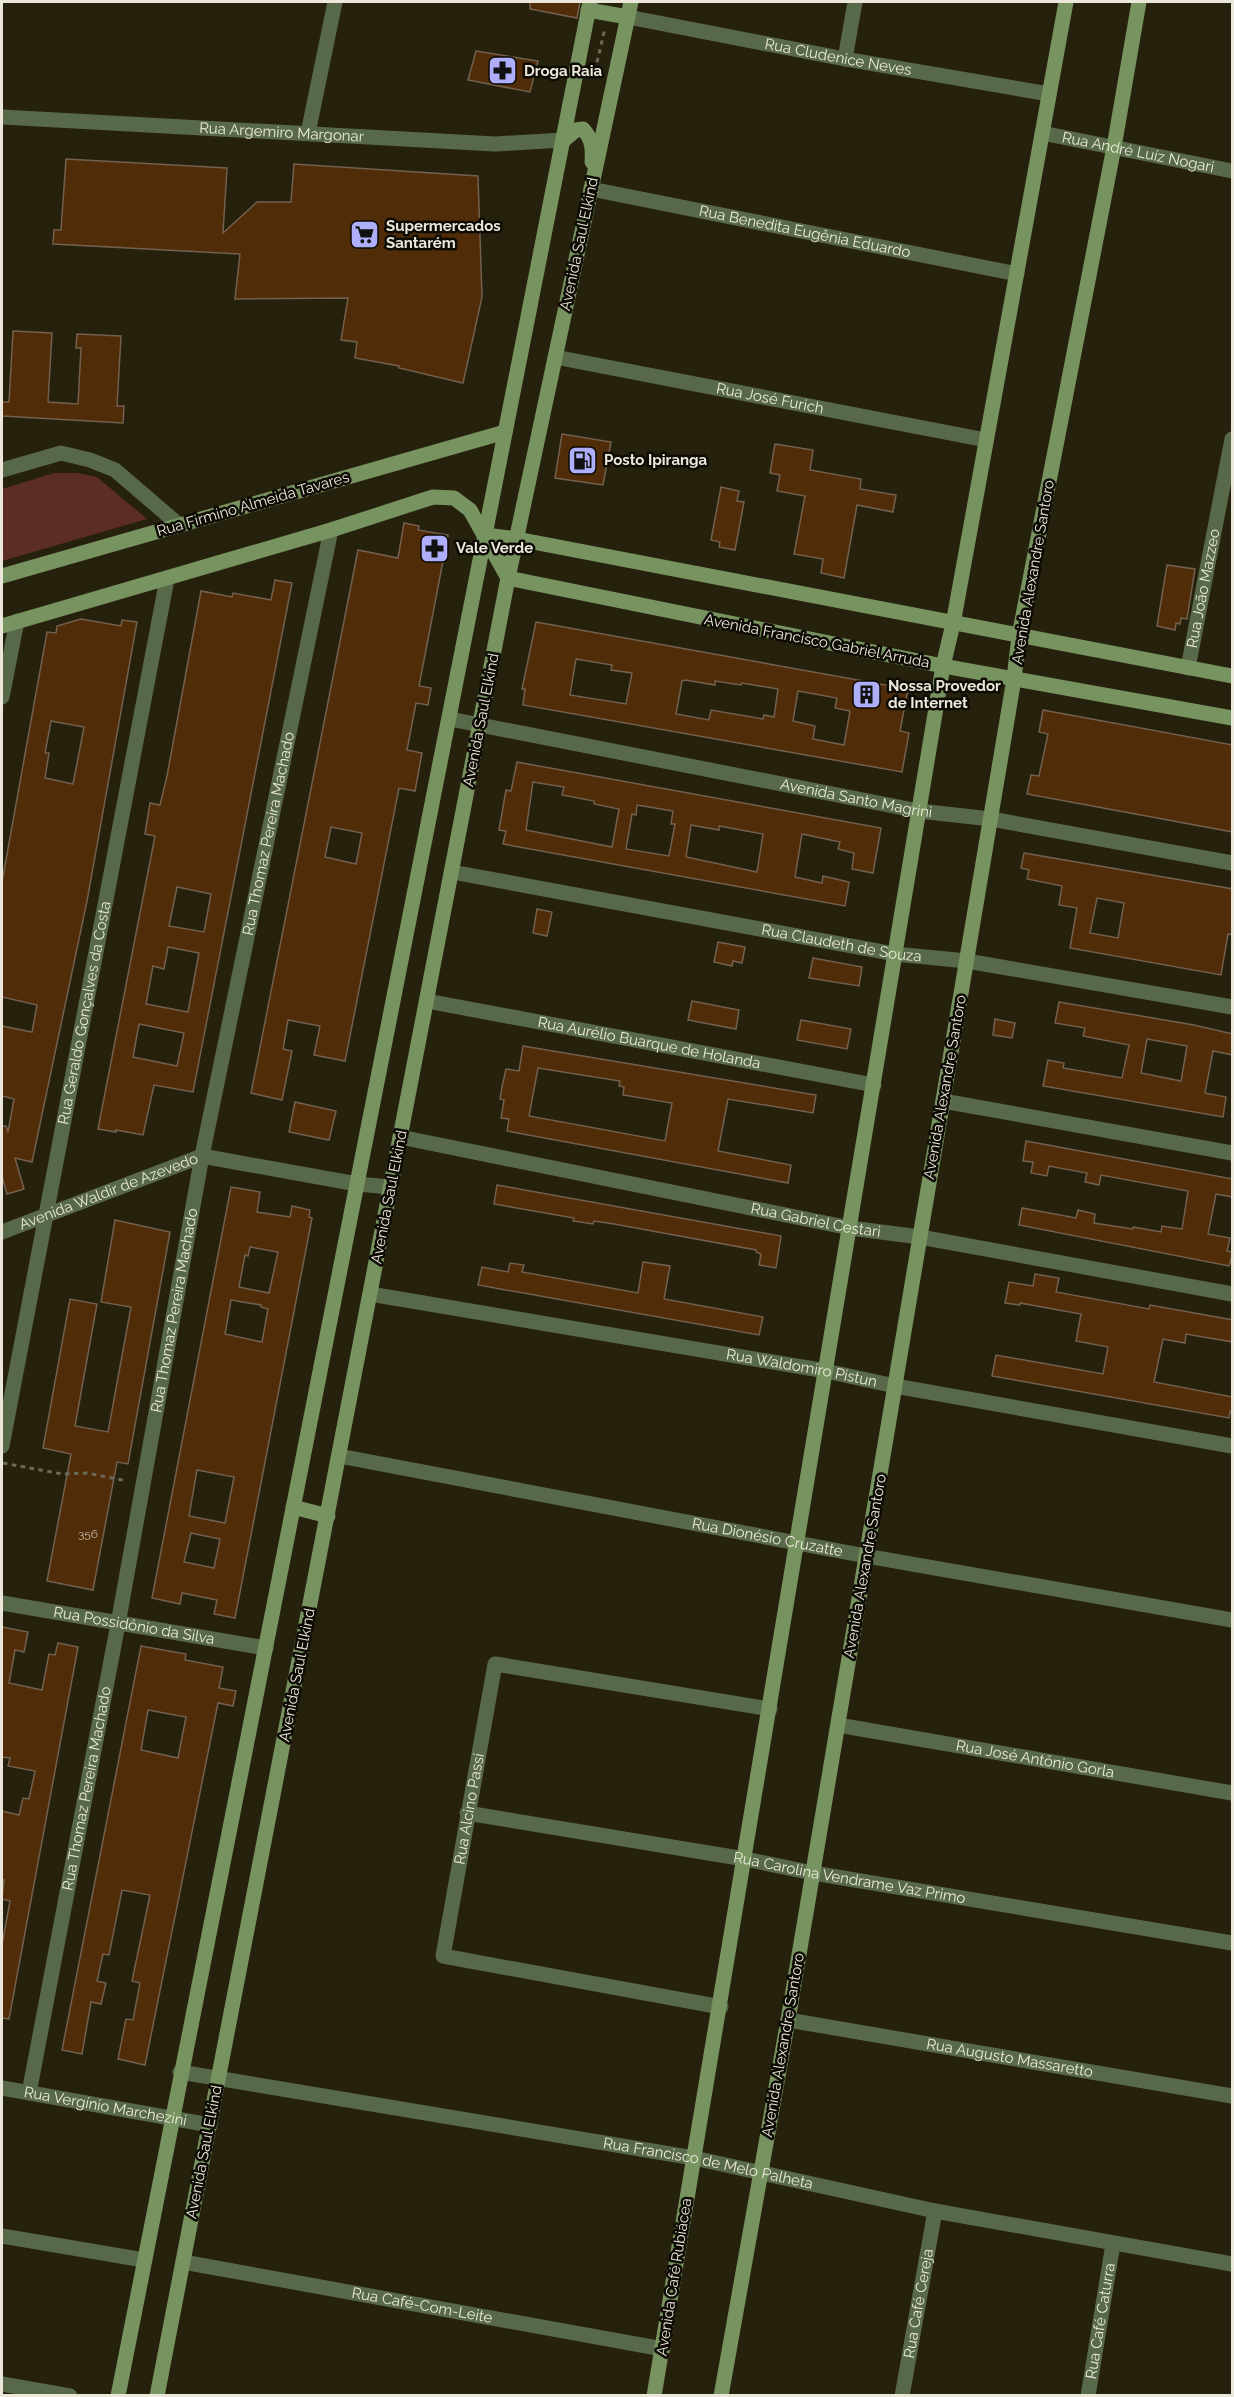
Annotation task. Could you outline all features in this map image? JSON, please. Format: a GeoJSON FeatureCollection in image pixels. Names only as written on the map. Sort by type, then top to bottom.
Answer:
{"type":"FeatureCollection","features":[{"type":"Feature","properties":{"kind":"main road","name":"Avenida Saul Elkind"},"geometry":{"type":"LineString","coordinates":[[157,2396],[508,578],[631,2]]}},
{"type":"Feature","properties":{"kind":"main road"},"geometry":{"type":"LineString","coordinates":[[694,2158],[943,666],[953,624],[1066,2]]}},
{"type":"Feature","properties":{"kind":"main road","name":"Avenida Alexandre Santoro"},"geometry":{"type":"LineString","coordinates":[[761,2173],[991,819],[1019,636],[1114,147],[1139,2]]}},
{"type":"Feature","properties":{"kind":"main road","name":"Avenida Saul Elkind"},"geometry":{"type":"LineString","coordinates":[[117,2396],[589,6]]}},
{"type":"Feature","properties":{"kind":"main road"},"geometry":{"type":"LineString","coordinates":[[589,6],[628,17]]}},
{"type":"Feature","properties":{"kind":"main road"},"geometry":{"type":"LineString","coordinates":[[564,140],[576,130],[583,129],[589,136],[592,149],[591,189]]}},
{"type":"Feature","properties":{"kind":"main road","name":"Rua Firmino Almeida Tavares"},"geometry":{"type":"LineString","coordinates":[[2,576],[505,432]]}},
{"type":"Feature","properties":{"kind":"main road"},"geometry":{"type":"LineString","coordinates":[[2,626],[331,530],[433,497],[454,498],[470,510],[508,578]]}},
{"type":"Feature","properties":{"kind":"main road"},"geometry":{"type":"LineString","coordinates":[[485,535],[517,539],[1233,676]]}},
{"type":"Feature","properties":{"kind":"main road","name":"Avenida Francisco Gabriel Arruda"},"geometry":{"type":"LineString","coordinates":[[508,578],[943,666],[1233,718]]}},
{"type":"Feature","properties":{"kind":"main road"},"geometry":{"type":"LineString","coordinates":[[293,1507],[327,1516]]}},
{"type":"Feature","properties":{"kind":"main road","name":"Avenida Café Rubiácea"},"geometry":{"type":"LineString","coordinates":[[654,2396],[694,2158]]}},
{"type":"Feature","properties":{"kind":"main road"},"geometry":{"type":"LineString","coordinates":[[722,2396],[761,2173]]}},
{"type":"Feature","properties":{"kind":"street"},"geometry":{"type":"LineString","coordinates":[[308,133],[335,2]]}},
{"type":"Feature","properties":{"kind":"street"},"geometry":{"type":"LineString","coordinates":[[845,59],[855,2]]}},
{"type":"Feature","properties":{"kind":"street","name":"Rua Cludenice Neves"},"geometry":{"type":"LineString","coordinates":[[628,17],[845,59],[1049,94]]}},
{"type":"Feature","properties":{"kind":"street","name":"Rua Argemiro Margonar"},"geometry":{"type":"LineString","coordinates":[[2,117],[495,144],[564,140]]}},
{"type":"Feature","properties":{"kind":"street","name":"Rua André Luíz Nogari"},"geometry":{"type":"LineString","coordinates":[[1042,133],[1233,171]]}},
{"type":"Feature","properties":{"kind":"street","name":"Rua Benedita Eugênia Eduardo"},"geometry":{"type":"LineString","coordinates":[[591,189],[1017,274]]}},
{"type":"Feature","properties":{"kind":"street","name":"Rua José Furich"},"geometry":{"type":"LineString","coordinates":[[555,357],[986,440]]}},
{"type":"Feature","properties":{"kind":"street","name":"Rua João Mazzeo"},"geometry":{"type":"LineString","coordinates":[[1188,668],[1233,439]]}},
{"type":"Feature","properties":{"kind":"street"},"geometry":{"type":"LineString","coordinates":[[2,470],[61,453],[90,460],[115,470],[179,525]]}},
{"type":"Feature","properties":{"kind":"street","name":"Rua Thomaz Pereira Machado"},"geometry":{"type":"LineString","coordinates":[[29,2093],[118,1624],[202,1156],[331,530]]}},
{"type":"Feature","properties":{"kind":"street","name":"Rua Geraldo Gonçalves da Costa"},"geometry":{"type":"LineString","coordinates":[[2,1446],[167,579]]}},
{"type":"Feature","properties":{"kind":"street"},"geometry":{"type":"LineString","coordinates":[[2,697],[17,621]]}},
{"type":"Feature","properties":{"kind":"street","name":"Avenida Santo Magrini"},"geometry":{"type":"LineString","coordinates":[[450,719],[919,811],[991,819],[1233,862]]}},
{"type":"Feature","properties":{"kind":"street","name":"Rua Claudeth de Souza"},"geometry":{"type":"LineString","coordinates":[[452,872],[896,954],[967,961],[1233,1007]]}},
{"type":"Feature","properties":{"kind":"street","name":"Rua Aurélio Buarque de Holanda"},"geometry":{"type":"LineString","coordinates":[[427,1001],[874,1085]]}},
{"type":"Feature","properties":{"kind":"street"},"geometry":{"type":"LineString","coordinates":[[943,1101],[1233,1153]]}},
{"type":"Feature","properties":{"kind":"street","name":"Rua Gabriel Cestari"},"geometry":{"type":"LineString","coordinates":[[400,1137],[850,1228],[920,1237],[1233,1294]]}},
{"type":"Feature","properties":{"kind":"street","name":"Avenida Waldir de Azevedo"},"geometry":{"type":"LineString","coordinates":[[2,1232],[202,1156],[357,1184],[391,1187]]}},
{"type":"Feature","properties":{"kind":"street","name":"Rua Waldomiro Pistun"},"geometry":{"type":"LineString","coordinates":[[370,1294],[826,1371],[895,1386],[1233,1446]]}},
{"type":"Feature","properties":{"kind":"street","name":"Rua Dionésio Cruzatte"},"geometry":{"type":"LineString","coordinates":[[339,1456],[866,1556],[1233,1620]]}},
{"type":"Feature","properties":{"kind":"street","name":"Rua Possidônio da Silva"},"geometry":{"type":"LineString","coordinates":[[2,1603],[266,1648]]}},
{"type":"Feature","properties":{"kind":"street","name":"Rua Alcino Passi"},"geometry":{"type":"LineString","coordinates":[[721,2007],[443,1956],[495,1664],[770,1709]]}},
{"type":"Feature","properties":{"kind":"street","name":"Rua José Antônio Gorla"},"geometry":{"type":"LineString","coordinates":[[838,1725],[1233,1793]]}},
{"type":"Feature","properties":{"kind":"street","name":"Rua Carolina Vendrame Vaz Primo"},"geometry":{"type":"LineString","coordinates":[[467,1813],[745,1859],[813,1874],[1233,1944]]}},
{"type":"Feature","properties":{"kind":"street","name":"Rua Augusto Massaretto"},"geometry":{"type":"LineString","coordinates":[[788,2020],[1233,2097]]}},
{"type":"Feature","properties":{"kind":"street","name":"Rua Francisco de Melo Palheta"},"geometry":{"type":"LineString","coordinates":[[180,2072],[694,2158],[935,2211],[1233,2265]]}},
{"type":"Feature","properties":{"kind":"street","name":"Rua Vergínio Marchezini"},"geometry":{"type":"LineString","coordinates":[[2,2088],[210,2126]]}},
{"type":"Feature","properties":{"kind":"street","name":"Rua Café Cereja"},"geometry":{"type":"LineString","coordinates":[[902,2396],[935,2211]]}},
{"type":"Feature","properties":{"kind":"street"},"geometry":{"type":"LineString","coordinates":[[2,2236],[144,2260]]}},
{"type":"Feature","properties":{"kind":"street","name":"Rua Café Caturra"},"geometry":{"type":"LineString","coordinates":[[1088,2396],[1113,2244]]}},
{"type":"Feature","properties":{"kind":"street","name":"Rua Café-Com-Leite"},"geometry":{"type":"LineString","coordinates":[[183,2262],[663,2349]]}},
{"type":"Feature","properties":{"kind":"street"},"geometry":{"type":"LineString","coordinates":[[2,2384],[70,2396]]}},
{"type":"Feature","properties":{"kind":"path"},"geometry":{"type":"LineString","coordinates":[[2,1462],[62,1474],[87,1473],[143,1485]]}},
{"type":"Feature","properties":{"kind":"shaded area"},"geometry":{"type":"Polygon","coordinates":[[[54,473],[78,473],[97,477],[147,519],[2,561],[2,489],[54,473]]]}},
{"type":"Feature","properties":{"kind":"building"},"geometry":{"type":"Polygon","coordinates":[[[530,2],[580,2],[577,18],[530,9],[530,2]]]}},
{"type":"Feature","properties":{"kind":"building","name":"Droga Raia"},"geometry":{"type":"Polygon","coordinates":[[[476,51],[538,61],[530,92],[468,80],[476,51]]]}},
{"type":"Feature","properties":{"kind":"building"},"geometry":{"type":"Polygon","coordinates":[[[66,159],[227,168],[223,233],[257,202],[291,202],[294,164],[478,176],[482,297],[463,383],[399,368],[399,366],[355,358],[357,342],[341,340],[348,298],[235,299],[240,254],[53,244],[54,230],[61,230],[66,159]]]}},
{"type":"Feature","properties":{"kind":"building"},"geometry":{"type":"Polygon","coordinates":[[[13,331],[52,333],[48,402],[78,404],[81,348],[76,348],[77,334],[121,336],[117,406],[124,406],[123,423],[2,416],[2,402],[9,402],[13,331]]]}},
{"type":"Feature","properties":{"kind":"building","name":"Posto Ipiranga"},"geometry":{"type":"Polygon","coordinates":[[[562,434],[611,442],[603,485],[555,478],[562,434]]]}},
{"type":"Feature","properties":{"kind":"building"},"geometry":{"type":"Polygon","coordinates":[[[775,444],[813,450],[810,470],[861,479],[860,489],[896,495],[893,512],[857,505],[844,578],[821,573],[823,559],[794,554],[805,496],[777,491],[780,475],[770,473],[775,444]]]}},
{"type":"Feature","properties":{"kind":"building"},"geometry":{"type":"Polygon","coordinates":[[[721,487],[739,491],[737,501],[744,502],[735,550],[719,547],[720,542],[711,540],[721,487]]]}},
{"type":"Feature","properties":{"kind":"building"},"geometry":{"type":"Polygon","coordinates":[[[404,523],[419,526],[418,530],[448,535],[419,686],[431,688],[428,705],[416,703],[407,750],[422,753],[415,791],[399,788],[345,1061],[314,1055],[320,1026],[288,1020],[283,1049],[292,1051],[282,1100],[251,1093],[358,550],[398,558],[404,523]],[[331,827],[325,857],[356,864],[362,833],[331,827]]]}},
{"type":"Feature","properties":{"kind":"building"},"geometry":{"type":"Polygon","coordinates":[[[1167,565],[1195,569],[1187,619],[1181,618],[1180,624],[1176,623],[1175,630],[1157,626],[1167,565]]]}},
{"type":"Feature","properties":{"kind":"building"},"geometry":{"type":"Polygon","coordinates":[[[275,580],[292,583],[193,1092],[154,1085],[143,1135],[98,1129],[155,836],[145,834],[150,803],[160,805],[167,776],[201,591],[232,597],[233,593],[271,600],[275,580]],[[177,887],[169,926],[204,932],[211,894],[177,887]],[[168,947],[164,969],[153,966],[146,1004],[188,1012],[199,953],[168,947]],[[139,1024],[133,1057],[177,1066],[184,1033],[139,1024]]]}},
{"type":"Feature","properties":{"kind":"building"},"geometry":{"type":"Polygon","coordinates":[[[81,619],[121,626],[122,620],[137,622],[87,901],[32,1162],[15,1158],[24,1189],[7,1194],[2,1176],[2,1126],[6,1126],[8,1132],[14,1099],[2,1096],[2,1026],[32,1032],[37,1005],[2,997],[2,882],[47,632],[56,633],[57,626],[81,619]],[[51,721],[45,753],[49,753],[45,778],[73,784],[84,727],[51,721]]]}},
{"type":"Feature","properties":{"kind":"building"},"geometry":{"type":"Polygon","coordinates":[[[536,622],[908,689],[900,731],[909,733],[902,772],[523,705],[525,689],[522,689],[536,622]],[[576,659],[570,695],[626,704],[632,673],[611,670],[612,665],[576,659]],[[682,681],[676,714],[709,720],[711,710],[763,719],[764,715],[774,717],[778,689],[742,683],[741,685],[715,681],[715,685],[682,681]],[[798,691],[793,721],[815,726],[813,739],[844,745],[850,711],[835,708],[837,698],[798,691]]]}},
{"type":"Feature","properties":{"kind":"building"},"geometry":{"type":"Polygon","coordinates":[[[1043,710],[1233,745],[1233,832],[1027,794],[1031,775],[1039,776],[1048,734],[1039,732],[1043,710]]]}},
{"type":"Feature","properties":{"kind":"building"},"geometry":{"type":"Polygon","coordinates":[[[517,762],[881,828],[873,873],[852,869],[854,853],[838,849],[840,842],[802,834],[795,877],[822,883],[823,876],[849,882],[845,906],[503,844],[506,831],[499,830],[506,790],[511,791],[517,762]],[[533,782],[526,830],[612,847],[619,809],[594,804],[594,801],[562,795],[564,787],[533,782]],[[637,805],[636,815],[632,814],[626,849],[669,856],[675,824],[671,824],[673,811],[637,805]],[[691,825],[686,857],[757,872],[763,834],[719,826],[719,830],[691,825]]]}},
{"type":"Feature","properties":{"kind":"building"},"geometry":{"type":"Polygon","coordinates":[[[1024,853],[1233,889],[1233,935],[1228,934],[1221,975],[1070,948],[1077,908],[1059,905],[1062,886],[1027,879],[1029,870],[1021,868],[1024,853]],[[1097,898],[1090,933],[1118,938],[1124,903],[1097,898]]]}},
{"type":"Feature","properties":{"kind":"building"},"geometry":{"type":"Polygon","coordinates":[[[537,909],[552,912],[547,936],[533,933],[537,909]]]}},
{"type":"Feature","properties":{"kind":"building"},"geometry":{"type":"Polygon","coordinates":[[[718,942],[745,947],[742,963],[733,961],[732,966],[714,962],[718,942]]]}},
{"type":"Feature","properties":{"kind":"building"},"geometry":{"type":"Polygon","coordinates":[[[813,958],[862,967],[859,986],[809,978],[813,958]]]}},
{"type":"Feature","properties":{"kind":"building"},"geometry":{"type":"Polygon","coordinates":[[[692,1001],[739,1010],[736,1029],[688,1020],[692,1001]]]}},
{"type":"Feature","properties":{"kind":"building"},"geometry":{"type":"Polygon","coordinates":[[[1059,1002],[1233,1034],[1233,1055],[1213,1051],[1205,1093],[1226,1097],[1223,1117],[1043,1086],[1048,1060],[1064,1063],[1063,1068],[1122,1078],[1129,1045],[1083,1036],[1085,1028],[1055,1023],[1059,1002]],[[1147,1039],[1141,1073],[1181,1081],[1187,1046],[1147,1039]]]}},
{"type":"Feature","properties":{"kind":"building"},"geometry":{"type":"Polygon","coordinates":[[[995,1019],[1015,1023],[1012,1038],[993,1035],[995,1019]]]}},
{"type":"Feature","properties":{"kind":"building"},"geometry":{"type":"Polygon","coordinates":[[[801,1020],[851,1029],[847,1049],[797,1040],[801,1020]]]}},
{"type":"Feature","properties":{"kind":"building"},"geometry":{"type":"Polygon","coordinates":[[[523,1046],[816,1095],[813,1113],[728,1099],[718,1151],[791,1165],[788,1183],[507,1131],[509,1119],[501,1118],[504,1100],[500,1099],[502,1087],[506,1069],[519,1071],[523,1046]],[[538,1068],[529,1116],[665,1141],[672,1103],[623,1095],[624,1087],[619,1086],[620,1081],[538,1068]]]}},
{"type":"Feature","properties":{"kind":"building"},"geometry":{"type":"Polygon","coordinates":[[[295,1102],[336,1111],[329,1140],[289,1132],[295,1102]]]}},
{"type":"Feature","properties":{"kind":"building"},"geometry":{"type":"Polygon","coordinates":[[[1026,1141],[1233,1179],[1233,1197],[1216,1194],[1208,1234],[1230,1238],[1227,1251],[1233,1252],[1229,1266],[1019,1225],[1022,1208],[1076,1218],[1078,1210],[1095,1214],[1094,1223],[1133,1229],[1133,1227],[1161,1232],[1162,1226],[1182,1229],[1188,1191],[1101,1175],[1099,1185],[1085,1182],[1087,1173],[1049,1166],[1047,1176],[1031,1173],[1033,1162],[1023,1161],[1026,1141]]]}},
{"type":"Feature","properties":{"kind":"building"},"geometry":{"type":"Polygon","coordinates":[[[497,1185],[781,1236],[776,1268],[759,1265],[761,1254],[756,1250],[614,1224],[573,1221],[574,1218],[494,1204],[497,1185]]]}},
{"type":"Feature","properties":{"kind":"building"},"geometry":{"type":"Polygon","coordinates":[[[231,1187],[260,1192],[257,1212],[290,1217],[292,1206],[310,1210],[309,1217],[312,1218],[235,1618],[214,1614],[217,1600],[182,1593],[180,1604],[152,1598],[231,1187]],[[250,1247],[248,1256],[245,1255],[239,1287],[269,1293],[278,1252],[250,1247]],[[231,1300],[225,1334],[262,1342],[268,1309],[261,1305],[231,1300]],[[197,1470],[189,1516],[225,1523],[234,1477],[197,1470]],[[191,1533],[184,1562],[214,1568],[220,1539],[191,1533]]]}},
{"type":"Feature","properties":{"kind":"building"},"geometry":{"type":"Polygon","coordinates":[[[115,1220],[170,1232],[128,1464],[117,1462],[93,1590],[47,1581],[71,1454],[43,1448],[70,1299],[97,1304],[75,1426],[108,1432],[131,1307],[101,1302],[115,1220]]]}},
{"type":"Feature","properties":{"kind":"building"},"geometry":{"type":"Polygon","coordinates":[[[643,1262],[670,1266],[664,1299],[763,1317],[759,1335],[478,1285],[482,1267],[508,1272],[510,1263],[524,1265],[522,1272],[638,1293],[643,1262]]]}},
{"type":"Feature","properties":{"kind":"building"},"geometry":{"type":"Polygon","coordinates":[[[1035,1274],[1059,1278],[1056,1292],[1149,1309],[1150,1305],[1233,1320],[1233,1342],[1186,1334],[1185,1343],[1163,1339],[1154,1382],[1233,1397],[1233,1412],[1230,1411],[1229,1418],[992,1376],[996,1355],[1103,1374],[1108,1347],[1076,1341],[1081,1314],[1020,1303],[1020,1305],[1005,1303],[1009,1282],[1033,1286],[1035,1274]]]}},
{"type":"Feature","properties":{"kind":"building"},"geometry":{"type":"Polygon","coordinates":[[[2,1627],[28,1632],[24,1652],[15,1650],[9,1683],[42,1690],[49,1654],[55,1655],[58,1643],[78,1647],[9,2019],[2,2018],[2,1945],[10,1901],[2,1899],[4,1880],[2,1879],[2,1811],[19,1815],[23,1798],[29,1799],[35,1771],[8,1766],[10,1758],[2,1757],[2,1627]]]}},
{"type":"Feature","properties":{"kind":"building"},"geometry":{"type":"Polygon","coordinates":[[[141,1646],[186,1654],[185,1660],[223,1667],[219,1688],[236,1691],[233,1706],[218,1703],[145,2065],[118,2059],[126,2019],[133,2020],[140,1983],[132,1981],[150,1895],[122,1890],[109,1955],[103,1954],[97,1981],[106,1983],[101,2004],[91,2002],[82,2054],[62,2050],[141,1646]],[[148,1710],[141,1750],[178,1758],[186,1717],[148,1710]]]}},
{"type":"Feature","properties":{"kind":"place","name":"Droga Raia"},"geometry":{"type":"Point","coordinates":[503,71]}},
{"type":"Feature","properties":{"kind":"place","name":"Supermercados Santarém"},"geometry":{"type":"Point","coordinates":[365,235]}},
{"type":"Feature","properties":{"kind":"place","name":"Posto Ipiranga"},"geometry":{"type":"Point","coordinates":[583,460]}},
{"type":"Feature","properties":{"kind":"place","name":"Vale Verde"},"geometry":{"type":"Point","coordinates":[435,548]}},
{"type":"Feature","properties":{"kind":"place","name":"Nossa Provedor de Internet"},"geometry":{"type":"Point","coordinates":[867,695]}}]}
